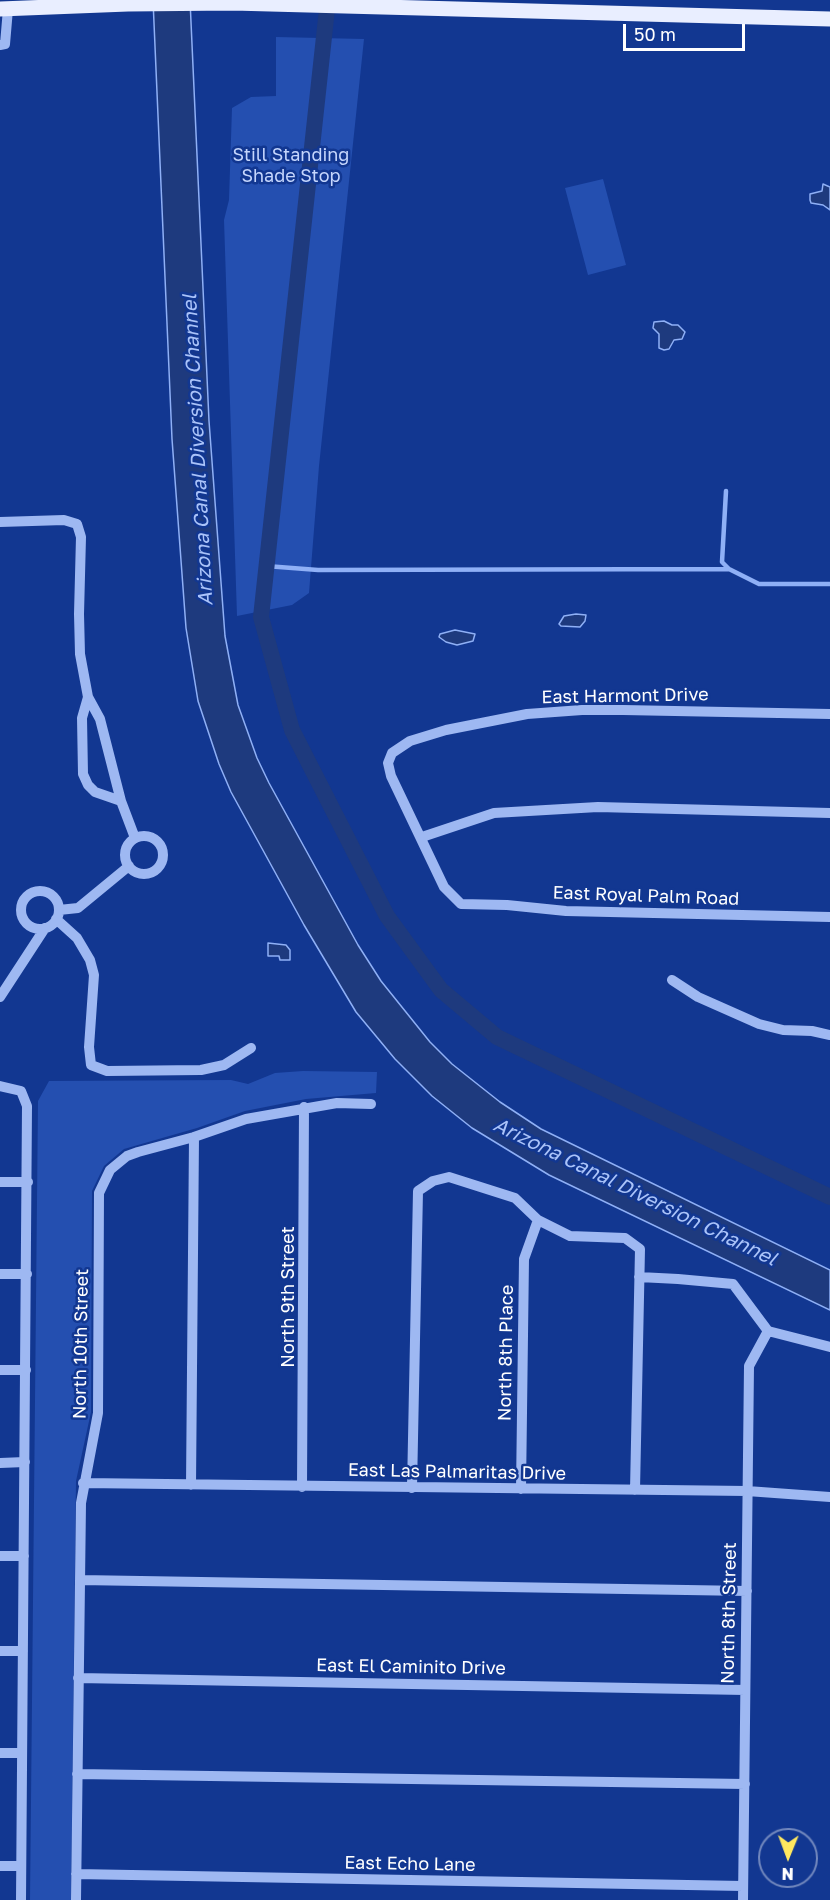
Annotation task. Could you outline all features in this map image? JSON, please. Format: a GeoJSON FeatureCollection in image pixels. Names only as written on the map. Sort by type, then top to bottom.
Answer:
{"type":"FeatureCollection","features":[{"type":"Feature","properties":{"kind":"main road"},"geometry":{"type":"LineString","coordinates":[[4,9],[192,3],[347,6],[501,5],[830,19]]}},
{"type":"Feature","properties":{"kind":"street"},"geometry":{"type":"LineString","coordinates":[[0,45],[5,44],[4,9]]}},
{"type":"Feature","properties":{"kind":"street"},"geometry":{"type":"LineString","coordinates":[[0,522],[64,520],[77,524],[81,537],[80,654],[88,697],[100,719],[120,801],[135,838]]}},
{"type":"Feature","properties":{"kind":"street"},"geometry":{"type":"LineString","coordinates":[[88,697],[82,718],[82,774],[87,785],[96,792],[120,801]]}},
{"type":"Feature","properties":{"kind":"street","name":"East Harmont Drive"},"geometry":{"type":"LineString","coordinates":[[422,837],[391,776],[388,763],[392,753],[410,741],[446,730],[527,714],[582,710],[830,714]]}},
{"type":"Feature","properties":{"kind":"street"},"geometry":{"type":"LineString","coordinates":[[422,837],[494,813],[598,807],[830,813]]}},
{"type":"Feature","properties":{"kind":"street"},"geometry":{"type":"LineString","coordinates":[[146,836],[156,840],[162,850],[162,861],[155,870],[144,874],[129,866],[125,856],[127,846],[135,838],[146,836]]}},
{"type":"Feature","properties":{"kind":"street","name":"East Royal Palm Road"},"geometry":{"type":"LineString","coordinates":[[422,837],[444,886],[461,904],[507,905],[567,911],[830,917]]}},
{"type":"Feature","properties":{"kind":"street"},"geometry":{"type":"LineString","coordinates":[[0,997],[45,928],[57,914],[78,908],[129,866]]}},
{"type":"Feature","properties":{"kind":"street"},"geometry":{"type":"LineString","coordinates":[[45,928],[36,929],[26,924],[21,914],[23,901],[30,893],[41,891],[56,900],[57,914],[77,938],[90,960],[94,975],[89,1047],[91,1065],[107,1071],[201,1070],[224,1065],[251,1048]]}},
{"type":"Feature","properties":{"kind":"street"},"geometry":{"type":"LineString","coordinates":[[672,980],[698,997],[759,1024],[783,1030],[813,1031],[830,1035]]}},
{"type":"Feature","properties":{"kind":"street"},"geometry":{"type":"LineString","coordinates":[[0,1086],[21,1091],[27,1106],[21,1900]]}},
{"type":"Feature","properties":{"kind":"street","name":"North 10th Street"},"geometry":{"type":"LineString","coordinates":[[76,1900],[81,1503],[98,1413],[99,1193],[110,1170],[127,1156],[246,1119],[304,1107],[338,1103],[371,1104]]}},
{"type":"Feature","properties":{"kind":"street","name":"North 9th Street"},"geometry":{"type":"LineString","coordinates":[[303,1487],[304,1107]]}},
{"type":"Feature","properties":{"kind":"street"},"geometry":{"type":"LineString","coordinates":[[191,1485],[194,1137]]}},
{"type":"Feature","properties":{"kind":"street"},"geometry":{"type":"LineString","coordinates":[[412,1488],[418,1191],[433,1180],[449,1177],[514,1198],[538,1220],[570,1236],[626,1238],[640,1249],[635,1490]]}},
{"type":"Feature","properties":{"kind":"street"},"geometry":{"type":"LineString","coordinates":[[0,1182],[28,1182]]}},
{"type":"Feature","properties":{"kind":"street","name":"North 8th Place"},"geometry":{"type":"LineString","coordinates":[[521,1489],[524,1259],[538,1220]]}},
{"type":"Feature","properties":{"kind":"street"},"geometry":{"type":"LineString","coordinates":[[0,1274],[27,1274]]}},
{"type":"Feature","properties":{"kind":"street"},"geometry":{"type":"LineString","coordinates":[[639,1277],[678,1278],[733,1284],[768,1330],[830,1347]]}},
{"type":"Feature","properties":{"kind":"street","name":"North 8th Street"},"geometry":{"type":"LineString","coordinates":[[743,1900],[749,1366],[768,1330]]}},
{"type":"Feature","properties":{"kind":"street"},"geometry":{"type":"LineString","coordinates":[[0,1370],[26,1370]]}},
{"type":"Feature","properties":{"kind":"street"},"geometry":{"type":"LineString","coordinates":[[0,1463],[25,1462]]}},
{"type":"Feature","properties":{"kind":"street","name":"East Las Palmaritas Drive"},"geometry":{"type":"LineString","coordinates":[[83,1483],[747,1491],[830,1497]]}},
{"type":"Feature","properties":{"kind":"street"},"geometry":{"type":"LineString","coordinates":[[0,1556],[24,1556]]}},
{"type":"Feature","properties":{"kind":"street"},"geometry":{"type":"LineString","coordinates":[[80,1580],[747,1591]]}},
{"type":"Feature","properties":{"kind":"street"},"geometry":{"type":"LineString","coordinates":[[0,1651],[23,1651]]}},
{"type":"Feature","properties":{"kind":"street","name":"East El Caminito Drive"},"geometry":{"type":"LineString","coordinates":[[78,1678],[745,1690]]}},
{"type":"Feature","properties":{"kind":"street"},"geometry":{"type":"LineString","coordinates":[[0,1753],[22,1753]]}},
{"type":"Feature","properties":{"kind":"street"},"geometry":{"type":"LineString","coordinates":[[77,1774],[745,1784]]}},
{"type":"Feature","properties":{"kind":"street"},"geometry":{"type":"LineString","coordinates":[[0,1866],[21,1866]]}},
{"type":"Feature","properties":{"kind":"street","name":"East Echo Lane"},"geometry":{"type":"LineString","coordinates":[[76,1874],[743,1886]]}},
{"type":"Feature","properties":{"kind":"green space","name":"Still Standing Shade Stop"},"geometry":{"type":"Polygon","coordinates":[[[276,37],[364,39],[319,466],[309,593],[292,605],[237,616],[224,220],[229,200],[232,108],[251,97],[276,96],[276,37]]]}},
{"type":"Feature","properties":{"kind":"green space"},"geometry":{"type":"Polygon","coordinates":[[[603,179],[626,265],[588,275],[565,188],[603,179]]]}},
{"type":"Feature","properties":{"kind":"green space"},"geometry":{"type":"Polygon","coordinates":[[[377,1072],[376,1093],[306,1099],[245,1111],[197,1128],[124,1149],[104,1166],[92,1191],[91,1412],[76,1481],[71,1900],[30,1900],[38,1101],[49,1081],[231,1080],[248,1084],[275,1073],[377,1072]]]}},
{"type":"Feature","properties":{"kind":"water","name":"Arizona Canal Diversion Channel"},"geometry":{"type":"Polygon","coordinates":[[[153,0],[190,0],[209,421],[225,636],[238,705],[257,758],[269,783],[358,945],[381,981],[430,1042],[452,1064],[500,1102],[541,1129],[830,1270],[830,1310],[549,1175],[472,1128],[432,1096],[395,1059],[356,1012],[304,925],[231,792],[198,701],[186,628],[172,439],[153,0]]]}},
{"type":"Feature","properties":{"kind":"water"},"geometry":{"type":"Polygon","coordinates":[[[823,184],[830,187],[830,210],[823,205],[811,203],[810,200],[810,194],[822,191],[823,184]]]}},
{"type":"Feature","properties":{"kind":"water"},"geometry":{"type":"Polygon","coordinates":[[[664,321],[678,325],[685,332],[682,339],[674,340],[669,349],[664,350],[659,348],[659,334],[653,328],[654,322],[664,321]]]}},
{"type":"Feature","properties":{"kind":"water"},"geometry":{"type":"Polygon","coordinates":[[[586,615],[580,627],[559,624],[564,616],[586,615]]]}},
{"type":"Feature","properties":{"kind":"water"},"geometry":{"type":"Polygon","coordinates":[[[455,630],[475,634],[473,641],[457,645],[439,637],[440,634],[455,630]]]}},
{"type":"Feature","properties":{"kind":"water"},"geometry":{"type":"Polygon","coordinates":[[[268,943],[286,945],[290,950],[290,960],[280,960],[279,956],[268,956],[268,943]]]}},
{"type":"Feature","properties":{"kind":"waterway"},"geometry":{"type":"LineString","coordinates":[[328,0],[261,617],[292,730],[387,916],[441,990],[497,1037],[830,1197]]}},
{"type":"Feature","properties":{"kind":"waterway"},"geometry":{"type":"LineString","coordinates":[[726,491],[722,562],[729,569],[759,584],[830,584]]}},
{"type":"Feature","properties":{"kind":"waterway"},"geometry":{"type":"LineString","coordinates":[[266,566],[318,570],[729,569]]}}]}
